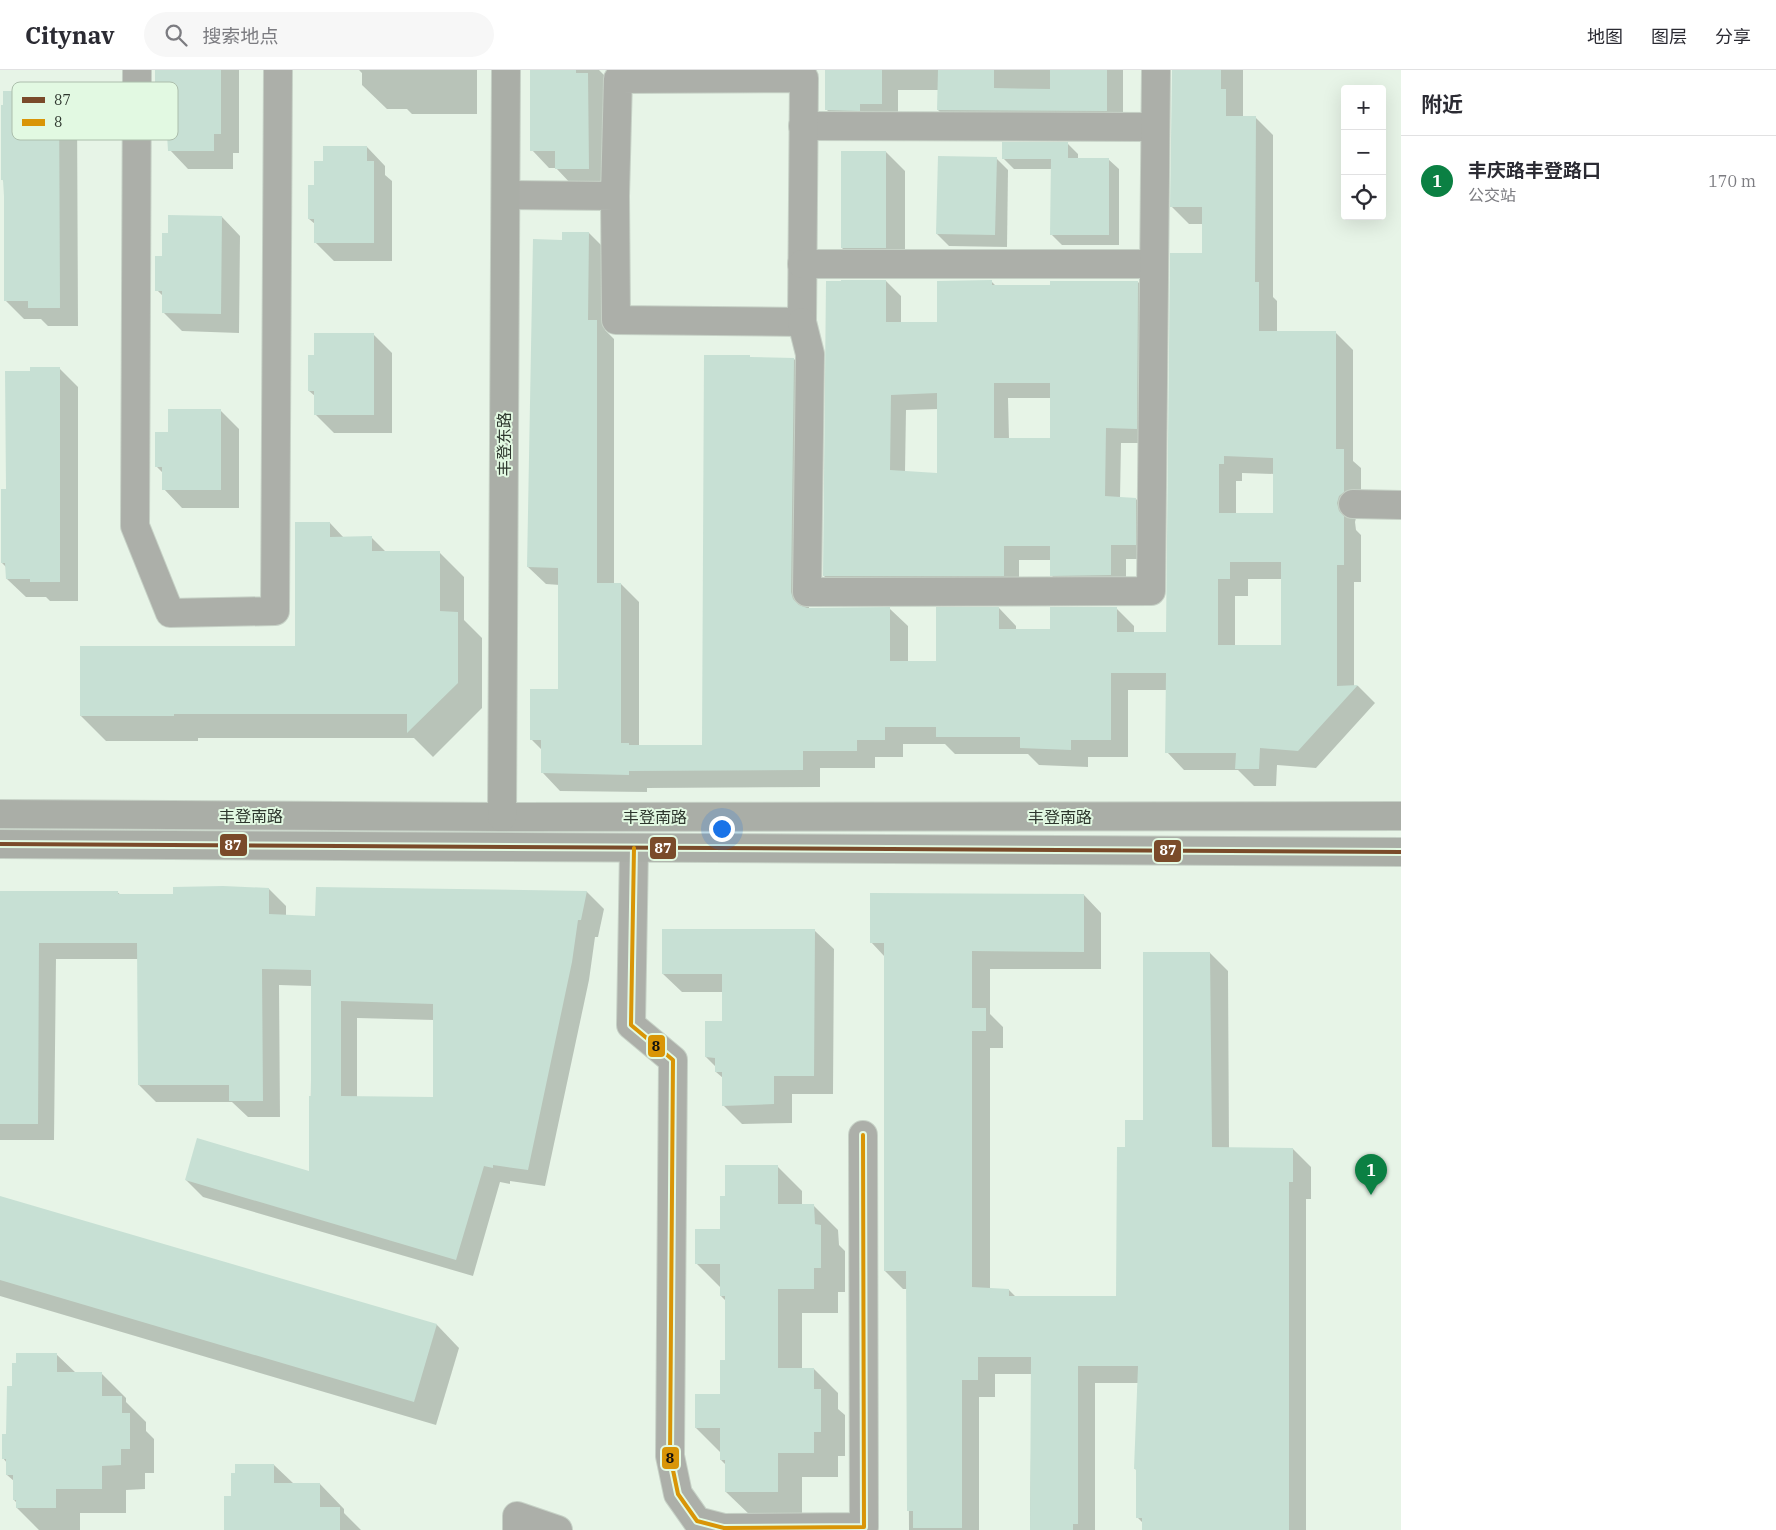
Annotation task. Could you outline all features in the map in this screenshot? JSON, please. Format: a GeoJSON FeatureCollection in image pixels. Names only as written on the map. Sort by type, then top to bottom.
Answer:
{"type":"FeatureCollection","features":[{"type":"Feature","properties":{"kind":"street"},"geometry":{"type":"LineString","coordinates":[[137,140],[135,526],[170,613],[276,611],[278,70]]}},
{"type":"Feature","properties":{"kind":"street","name":"丰登东路"},"geometry":{"type":"LineString","coordinates":[[502,817],[506,70]]}},
{"type":"Feature","properties":{"kind":"street"},"geometry":{"type":"LineString","coordinates":[[802,322],[616,320],[618,79],[804,74],[802,322],[810,354],[807,592],[1151,591],[1156,70]]}},
{"type":"Feature","properties":{"kind":"street"},"geometry":{"type":"LineString","coordinates":[[803,126],[1155,127]]}},
{"type":"Feature","properties":{"kind":"street"},"geometry":{"type":"LineString","coordinates":[[506,195],[616,196]]}},
{"type":"Feature","properties":{"kind":"street"},"geometry":{"type":"LineString","coordinates":[[802,264],[1154,264]]}},
{"type":"Feature","properties":{"kind":"street"},"geometry":{"type":"LineString","coordinates":[[1353,504],[1401,505]]}},
{"type":"Feature","properties":{"kind":"street","name":"丰登南路"},"geometry":{"type":"LineString","coordinates":[[0,814],[502,817],[1401,816]]}},
{"type":"Feature","properties":{"kind":"street","name":"丰登南路"},"geometry":{"type":"LineString","coordinates":[[0,844],[1401,852]]}},
{"type":"Feature","properties":{"kind":"street"},"geometry":{"type":"LineString","coordinates":[[634,848],[632,1025],[672,1060],[670,1456],[678,1494],[697,1521],[724,1528],[864,1527],[863,1135]]}},
{"type":"Feature","properties":{"kind":"street"},"geometry":{"type":"LineString","coordinates":[[517,1530],[517,1516],[558,1530]]}},
{"type":"Feature","properties":{"kind":"building"},"geometry":{"type":"Polygon","coordinates":[[[155,70],[221,70],[221,134],[214,134],[214,151],[168,151],[167,140],[178,140],[178,82],[155,82],[155,70]]]}},
{"type":"Feature","properties":{"kind":"building"},"geometry":{"type":"Polygon","coordinates":[[[530,70],[576,70],[576,73],[588,73],[589,169],[555,169],[555,151],[530,151],[530,70]]]}},
{"type":"Feature","properties":{"kind":"building"},"geometry":{"type":"Polygon","coordinates":[[[825,70],[882,70],[882,104],[860,104],[860,111],[825,110],[825,70]]]}},
{"type":"Feature","properties":{"kind":"building"},"geometry":{"type":"Polygon","coordinates":[[[938,70],[994,70],[994,88],[1050,89],[1050,70],[1107,70],[1107,111],[937,110],[938,70]]]}},
{"type":"Feature","properties":{"kind":"building"},"geometry":{"type":"Polygon","coordinates":[[[1172,70],[1221,70],[1221,89],[1226,89],[1226,116],[1256,116],[1255,282],[1259,282],[1259,331],[1336,331],[1336,449],[1344,449],[1344,492],[1339,496],[1337,503],[1339,511],[1344,516],[1344,565],[1337,565],[1337,686],[1358,685],[1298,751],[1260,748],[1259,769],[1235,769],[1236,753],[1165,753],[1166,673],[1111,673],[1111,740],[1071,740],[1071,750],[1020,748],[1020,737],[936,737],[936,727],[885,727],[885,740],[857,740],[857,751],[803,751],[803,770],[629,771],[629,775],[541,773],[541,740],[530,740],[530,689],[558,689],[558,568],[527,567],[533,239],[562,240],[562,232],[589,232],[588,320],[597,320],[597,583],[621,583],[621,743],[629,743],[629,745],[702,745],[704,355],[750,355],[750,357],[794,358],[791,592],[793,599],[799,605],[807,608],[890,607],[890,661],[936,661],[936,607],[999,607],[999,629],[1050,629],[1050,607],[1117,607],[1117,632],[1166,632],[1170,253],[1202,253],[1202,207],[1170,207],[1172,70]],[[1224,456],[1224,464],[1219,464],[1219,513],[1273,513],[1273,458],[1224,456]],[[1230,562],[1230,579],[1218,579],[1218,645],[1281,645],[1281,562],[1230,562]]]}},
{"type":"Feature","properties":{"kind":"building"},"geometry":{"type":"Polygon","coordinates":[[[3,91],[12,91],[12,140],[59,140],[60,308],[28,308],[28,301],[4,301],[4,196],[3,180],[1,180],[1,105],[3,105],[3,91]]]}},
{"type":"Feature","properties":{"kind":"building"},"geometry":{"type":"Polygon","coordinates":[[[1002,142],[1068,142],[1068,158],[1109,158],[1109,235],[1050,235],[1051,159],[1002,159],[1002,142]]]}},
{"type":"Feature","properties":{"kind":"building"},"geometry":{"type":"Polygon","coordinates":[[[323,146],[367,146],[367,161],[374,161],[374,243],[314,243],[314,219],[308,219],[308,185],[314,185],[314,161],[323,161],[323,146]]]}},
{"type":"Feature","properties":{"kind":"building"},"geometry":{"type":"Polygon","coordinates":[[[841,151],[886,151],[886,248],[841,248],[841,151]]]}},
{"type":"Feature","properties":{"kind":"building"},"geometry":{"type":"Polygon","coordinates":[[[938,156],[997,157],[995,235],[936,234],[938,156]]]}},
{"type":"Feature","properties":{"kind":"building"},"geometry":{"type":"Polygon","coordinates":[[[168,215],[222,216],[221,314],[162,313],[162,291],[155,291],[155,256],[162,256],[162,233],[168,233],[168,215]]]}},
{"type":"Feature","properties":{"kind":"building"},"geometry":{"type":"Polygon","coordinates":[[[886,280],[886,322],[937,322],[937,281],[992,280],[992,285],[1050,285],[1050,281],[1138,281],[1137,429],[1106,428],[1105,496],[1136,498],[1136,545],[1111,545],[1111,575],[1050,576],[1050,546],[1004,546],[1004,576],[823,576],[826,281],[886,280]],[[994,383],[994,438],[1050,438],[1050,383],[994,383]],[[937,393],[891,395],[890,470],[937,473],[937,393]]]}},
{"type":"Feature","properties":{"kind":"building"},"geometry":{"type":"Polygon","coordinates":[[[314,333],[374,333],[374,415],[314,415],[314,391],[308,391],[308,355],[314,355],[314,333]]]}},
{"type":"Feature","properties":{"kind":"building"},"geometry":{"type":"Polygon","coordinates":[[[30,367],[60,367],[60,582],[30,582],[30,579],[6,579],[5,563],[1,563],[1,489],[6,489],[5,371],[30,371],[30,367]]]}},
{"type":"Feature","properties":{"kind":"building"},"geometry":{"type":"Polygon","coordinates":[[[168,409],[221,409],[221,490],[162,490],[162,467],[155,467],[155,432],[168,432],[168,409]]]}},
{"type":"Feature","properties":{"kind":"building"},"geometry":{"type":"Polygon","coordinates":[[[295,522],[330,522],[330,537],[372,536],[372,551],[440,551],[440,611],[458,612],[458,683],[407,733],[407,714],[80,716],[80,646],[295,646],[295,522]]]}},
{"type":"Feature","properties":{"kind":"building"},"geometry":{"type":"Polygon","coordinates":[[[223,886],[269,888],[269,914],[315,916],[316,887],[587,891],[581,920],[578,920],[572,962],[528,1170],[493,1165],[493,1168],[484,1166],[456,1260],[185,1180],[197,1138],[309,1171],[311,970],[262,969],[263,1101],[229,1101],[229,1085],[138,1085],[137,943],[39,943],[38,1124],[0,1124],[0,891],[118,891],[118,894],[173,894],[173,887],[223,886]],[[341,1001],[341,1096],[433,1097],[433,1004],[341,1001]]]}},
{"type":"Feature","properties":{"kind":"building"},"geometry":{"type":"Polygon","coordinates":[[[870,893],[1084,894],[1084,952],[972,951],[972,1008],[986,1008],[986,1031],[972,1031],[972,1287],[1009,1289],[1009,1296],[1116,1296],[1117,1147],[1125,1147],[1125,1120],[1143,1120],[1143,952],[1210,952],[1212,1147],[1293,1148],[1293,1182],[1289,1182],[1289,1530],[1142,1530],[1142,1518],[1136,1518],[1136,1469],[1134,1469],[1138,1366],[1078,1366],[1078,1524],[1073,1524],[1073,1530],[1030,1530],[1031,1357],[978,1357],[978,1380],[962,1380],[962,1528],[913,1528],[913,1511],[907,1511],[906,1271],[884,1271],[884,943],[870,943],[870,893]]]}},
{"type":"Feature","properties":{"kind":"building"},"geometry":{"type":"Polygon","coordinates":[[[662,929],[815,929],[814,1076],[774,1076],[774,1104],[722,1106],[722,1072],[715,1072],[715,1058],[705,1057],[705,1021],[722,1021],[722,974],[662,974],[662,929]]]}},
{"type":"Feature","properties":{"kind":"building"},"geometry":{"type":"Polygon","coordinates":[[[725,1165],[778,1165],[778,1204],[814,1204],[815,1224],[821,1225],[821,1268],[814,1268],[814,1289],[778,1289],[778,1368],[814,1368],[814,1389],[821,1389],[821,1432],[814,1432],[814,1453],[778,1453],[778,1492],[725,1492],[725,1460],[720,1460],[720,1428],[695,1428],[695,1394],[720,1394],[720,1360],[725,1360],[725,1296],[720,1296],[720,1264],[695,1264],[695,1229],[720,1229],[720,1196],[725,1196],[725,1165]]]}},
{"type":"Feature","properties":{"kind":"building"},"geometry":{"type":"Polygon","coordinates":[[[0,1196],[437,1324],[414,1402],[0,1280],[0,1196]]]}},
{"type":"Feature","properties":{"kind":"building"},"geometry":{"type":"Polygon","coordinates":[[[16,1353],[57,1353],[57,1372],[102,1372],[102,1396],[122,1396],[122,1413],[130,1413],[130,1449],[121,1449],[121,1465],[102,1466],[102,1489],[56,1489],[56,1508],[16,1508],[16,1500],[13,1500],[13,1475],[6,1475],[6,1459],[2,1459],[2,1434],[6,1434],[7,1386],[12,1386],[12,1363],[16,1363],[16,1353]]]}},
{"type":"Feature","properties":{"kind":"building"},"geometry":{"type":"Polygon","coordinates":[[[235,1464],[274,1464],[274,1483],[320,1483],[320,1507],[340,1507],[340,1530],[224,1530],[224,1496],[231,1496],[231,1473],[235,1473],[235,1464]]]}},
{"type":"Feature","properties":{"kind":"transit line","name":"87"},"geometry":{"type":"LineString","coordinates":[[0,844],[1401,852]]}},
{"type":"Feature","properties":{"kind":"transit line","name":"8"},"geometry":{"type":"LineString","coordinates":[[634,848],[631,1025],[673,1060],[670,1456],[678,1494],[697,1521],[724,1528],[864,1527],[863,1135]]}},
{"type":"Feature","properties":{"kind":"place","name":"丰庆路丰登路口"},"geometry":{"type":"Point","coordinates":[1371,1195]}}]}
